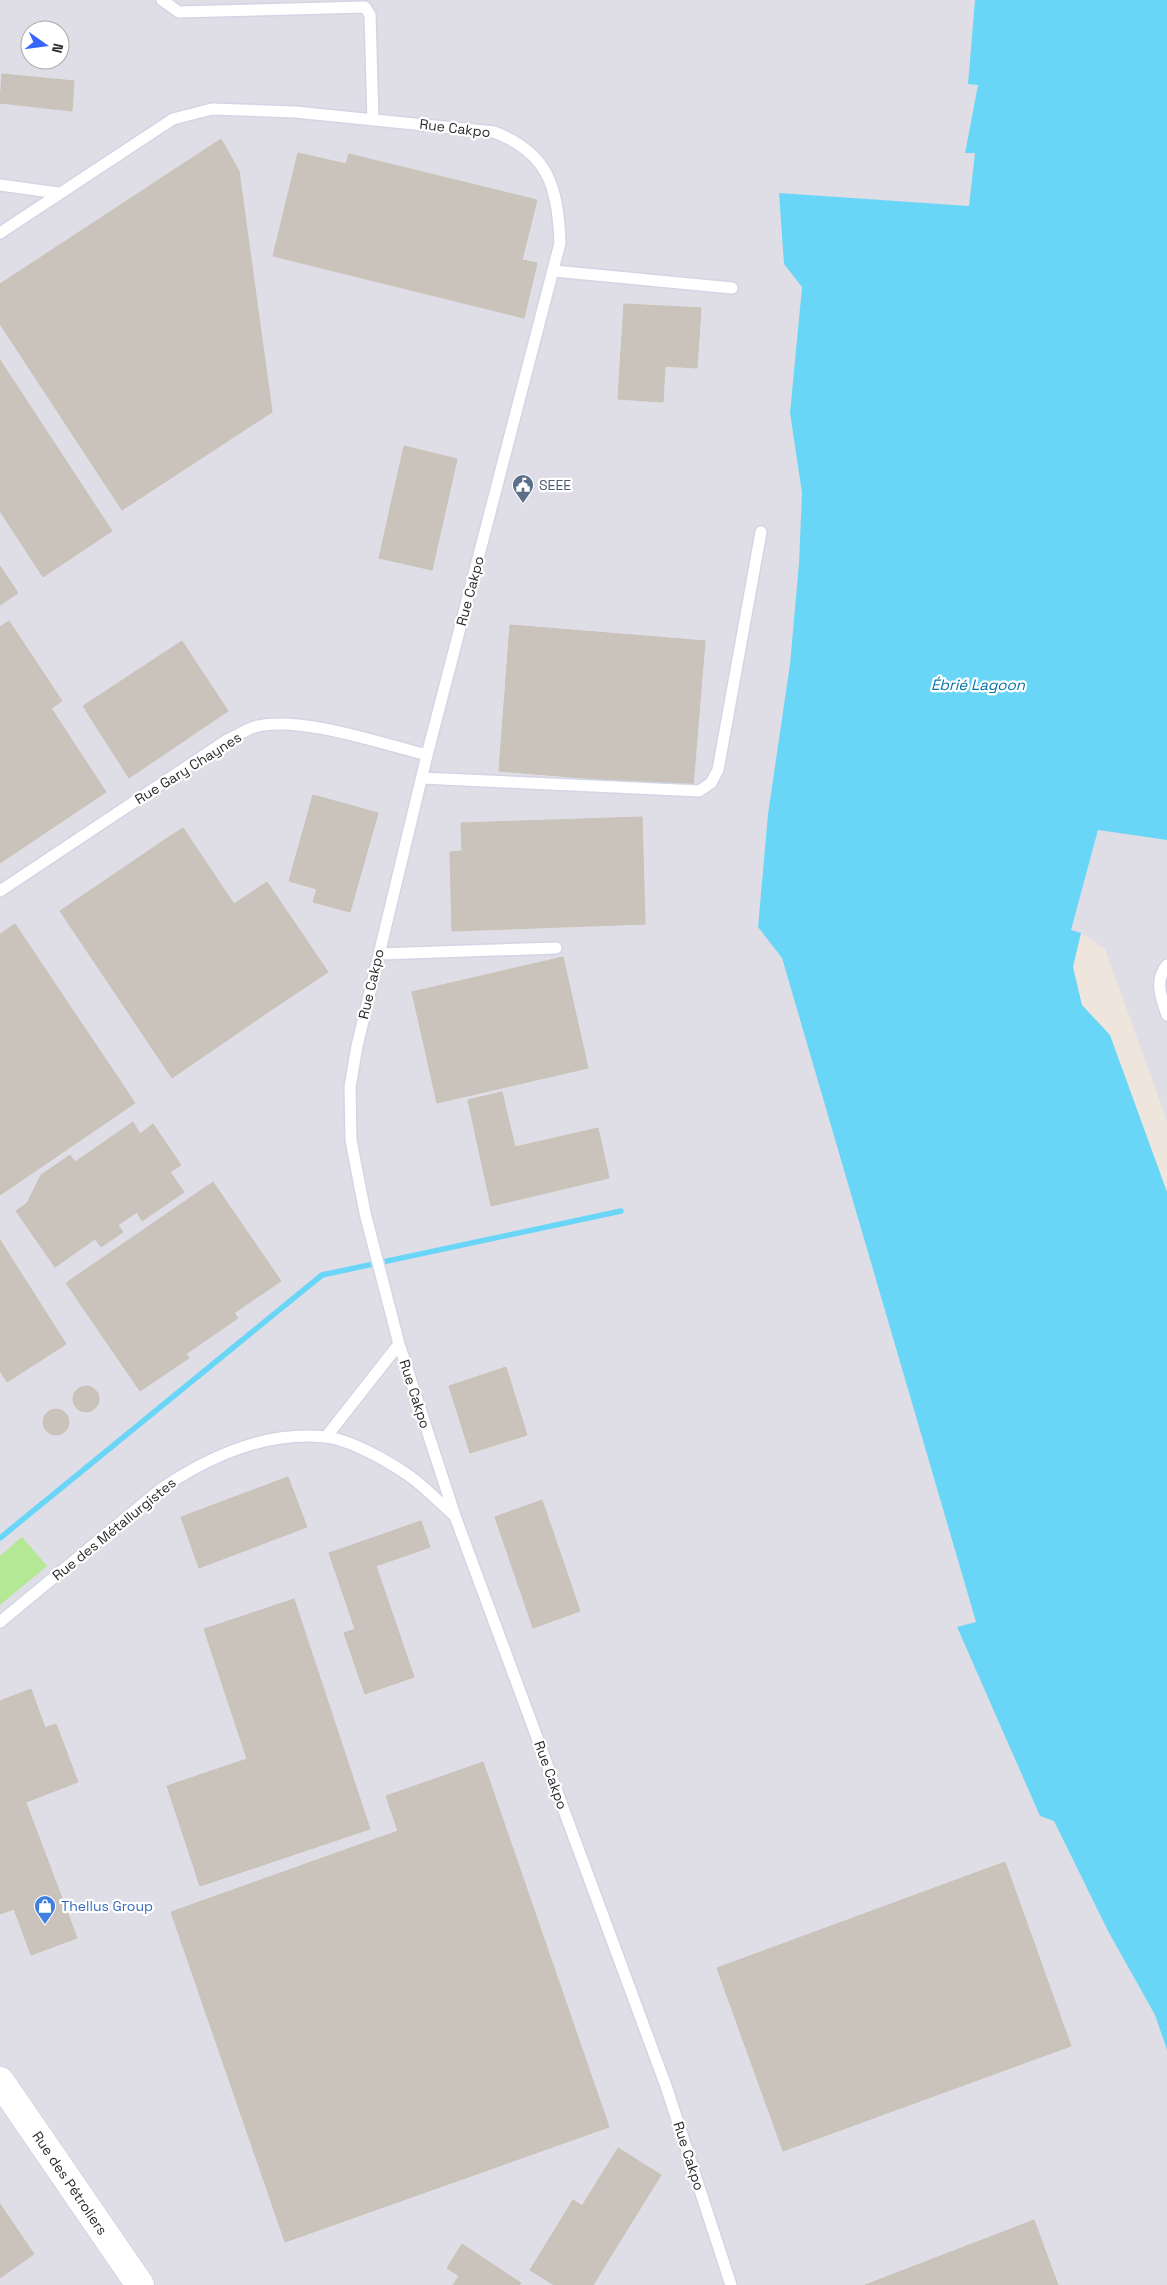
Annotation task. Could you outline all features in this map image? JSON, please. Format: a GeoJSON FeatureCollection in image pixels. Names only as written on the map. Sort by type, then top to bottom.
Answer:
{"type":"FeatureCollection","features":[{"type":"Feature","properties":{"kind":"street","name":"Rue des Pétroliers"},"geometry":{"type":"LineString","coordinates":[[0,2081],[140,2285]]}},
{"type":"Feature","properties":{"kind":"lane"},"geometry":{"type":"LineString","coordinates":[[162,0],[179,12],[365,7],[370,15],[373,120]]}},
{"type":"Feature","properties":{"kind":"lane","name":"Rue Cakpo"},"geometry":{"type":"LineString","coordinates":[[0,233],[173,119],[195,113],[232,108],[494,132],[517,142],[545,170],[553,185],[559,212],[560,243],[427,755],[379,954],[350,1087],[351,1140],[373,1243],[399,1344],[456,1516],[666,2086],[731,2285]]}},
{"type":"Feature","properties":{"kind":"lane"},"geometry":{"type":"LineString","coordinates":[[0,185],[58,193]]}},
{"type":"Feature","properties":{"kind":"lane"},"geometry":{"type":"LineString","coordinates":[[554,271],[732,288]]}},
{"type":"Feature","properties":{"kind":"lane"},"geometry":{"type":"LineString","coordinates":[[422,778],[699,790],[711,783],[718,770],[761,532]]}},
{"type":"Feature","properties":{"kind":"lane","name":"Rue Gary Chaynes"},"geometry":{"type":"LineString","coordinates":[[0,890],[227,740],[257,726],[285,723],[317,728],[427,755]]}},
{"type":"Feature","properties":{"kind":"lane"},"geometry":{"type":"LineString","coordinates":[[379,954],[556,948]]}},
{"type":"Feature","properties":{"kind":"lane"},"geometry":{"type":"LineString","coordinates":[[1167,965],[1159,982],[1161,998],[1167,1015]]}},
{"type":"Feature","properties":{"kind":"lane"},"geometry":{"type":"LineString","coordinates":[[326,1437],[399,1344]]}},
{"type":"Feature","properties":{"kind":"lane","name":"Rue des Métallurgistes"},"geometry":{"type":"LineString","coordinates":[[0,1622],[161,1489],[186,1472],[218,1456],[257,1443],[326,1437],[374,1456],[408,1475],[456,1516]]}},
{"type":"Feature","properties":{"kind":"shaded area"},"geometry":{"type":"Polygon","coordinates":[[[0,0],[975,0],[968,83],[978,85],[965,152],[975,153],[969,206],[779,194],[784,264],[802,287],[790,413],[802,493],[799,563],[790,664],[768,814],[758,927],[782,958],[976,1622],[957,1628],[1040,1816],[1054,1821],[1108,1931],[1155,2015],[1167,2050],[1167,2285],[0,2285],[0,0]]]}},
{"type":"Feature","properties":{"kind":"shaded area"},"geometry":{"type":"Polygon","coordinates":[[[1098,830],[1167,840],[1167,1121],[1105,949],[1081,933],[1071,930],[1098,830]]]}},
{"type":"Feature","properties":{"kind":"green space"},"geometry":{"type":"Polygon","coordinates":[[[22,1537],[47,1566],[0,1605],[0,1556],[22,1537]]]}},
{"type":"Feature","properties":{"kind":"water","name":"Ébrié Lagoon"},"geometry":{"type":"Polygon","coordinates":[[[975,0],[1167,0],[1167,840],[1098,830],[1071,930],[1081,933],[1073,967],[1082,1005],[1110,1035],[1167,1192],[1167,2050],[1155,2015],[1108,1931],[1054,1821],[1040,1816],[957,1627],[976,1622],[782,958],[758,927],[768,814],[790,664],[799,563],[802,493],[790,413],[802,287],[784,264],[779,193],[969,206],[975,153],[965,153],[978,85],[968,84],[975,0]]]}},
{"type":"Feature","properties":{"kind":"building"},"geometry":{"type":"Polygon","coordinates":[[[2,74],[74,81],[72,111],[0,103],[2,74]]]}},
{"type":"Feature","properties":{"kind":"building"},"geometry":{"type":"Polygon","coordinates":[[[221,139],[239,171],[272,412],[122,510],[0,324],[0,284],[221,139]]]}},
{"type":"Feature","properties":{"kind":"building"},"geometry":{"type":"Polygon","coordinates":[[[298,153],[346,164],[349,154],[537,200],[522,260],[537,263],[524,318],[273,256],[298,153]]]}},
{"type":"Feature","properties":{"kind":"building"},"geometry":{"type":"Polygon","coordinates":[[[624,304],[701,308],[697,368],[665,366],[663,402],[618,399],[624,304]]]}},
{"type":"Feature","properties":{"kind":"building"},"geometry":{"type":"Polygon","coordinates":[[[0,360],[112,531],[43,577],[0,511],[0,360]]]}},
{"type":"Feature","properties":{"kind":"building"},"geometry":{"type":"Polygon","coordinates":[[[404,446],[457,459],[432,570],[379,558],[404,446]]]}},
{"type":"Feature","properties":{"kind":"building"},"geometry":{"type":"Polygon","coordinates":[[[0,566],[18,593],[0,605],[0,566]]]}},
{"type":"Feature","properties":{"kind":"building"},"geometry":{"type":"Polygon","coordinates":[[[9,621],[62,701],[0,742],[0,627],[9,621]]]}},
{"type":"Feature","properties":{"kind":"building"},"geometry":{"type":"Polygon","coordinates":[[[510,625],[705,641],[693,787],[499,771],[510,625]]]}},
{"type":"Feature","properties":{"kind":"building"},"geometry":{"type":"Polygon","coordinates":[[[182,641],[228,711],[129,778],[83,706],[182,641]]]}},
{"type":"Feature","properties":{"kind":"building"},"geometry":{"type":"Polygon","coordinates":[[[51,708],[106,792],[0,863],[0,742],[51,708]]]}},
{"type":"Feature","properties":{"kind":"building"},"geometry":{"type":"Polygon","coordinates":[[[313,795],[378,813],[350,912],[313,902],[317,889],[289,881],[313,795]]]}},
{"type":"Feature","properties":{"kind":"building"},"geometry":{"type":"Polygon","coordinates":[[[642,817],[645,924],[452,931],[450,852],[462,851],[461,823],[642,817]]]}},
{"type":"Feature","properties":{"kind":"building"},"geometry":{"type":"Polygon","coordinates":[[[183,828],[234,904],[267,882],[328,972],[274,1008],[163,841],[183,828]]]}},
{"type":"Feature","properties":{"kind":"building"},"geometry":{"type":"Polygon","coordinates":[[[163,841],[274,1008],[172,1078],[60,911],[163,841]]]}},
{"type":"Feature","properties":{"kind":"building"},"geometry":{"type":"Polygon","coordinates":[[[15,924],[135,1103],[0,1195],[0,934],[15,924]]]}},
{"type":"Feature","properties":{"kind":"building"},"geometry":{"type":"Polygon","coordinates":[[[563,957],[588,1068],[437,1103],[412,992],[563,957]]]}},
{"type":"Feature","properties":{"kind":"building"},"geometry":{"type":"Polygon","coordinates":[[[502,1092],[515,1147],[598,1128],[609,1178],[491,1206],[468,1100],[502,1092]]]}},
{"type":"Feature","properties":{"kind":"building"},"geometry":{"type":"Polygon","coordinates":[[[133,1122],[140,1134],[153,1124],[181,1165],[170,1172],[184,1192],[142,1221],[137,1212],[118,1225],[123,1232],[101,1247],[95,1239],[55,1267],[16,1211],[27,1203],[41,1175],[70,1155],[75,1162],[133,1122]]]}},
{"type":"Feature","properties":{"kind":"building"},"geometry":{"type":"Polygon","coordinates":[[[213,1182],[281,1281],[234,1313],[238,1318],[186,1354],[189,1358],[140,1391],[66,1283],[213,1182]]]}},
{"type":"Feature","properties":{"kind":"building"},"geometry":{"type":"Polygon","coordinates":[[[0,1240],[66,1344],[7,1382],[0,1371],[0,1240]]]}},
{"type":"Feature","properties":{"kind":"building"},"geometry":{"type":"Polygon","coordinates":[[[506,1367],[527,1435],[470,1453],[449,1386],[506,1367]]]}},
{"type":"Feature","properties":{"kind":"building"},"geometry":{"type":"Polygon","coordinates":[[[86,1386],[95,1390],[99,1399],[95,1408],[86,1412],[77,1408],[73,1399],[77,1390],[86,1386]]]}},
{"type":"Feature","properties":{"kind":"building"},"geometry":{"type":"Polygon","coordinates":[[[56,1409],[65,1413],[69,1422],[65,1431],[56,1435],[47,1431],[43,1422],[47,1413],[56,1409]]]}},
{"type":"Feature","properties":{"kind":"building"},"geometry":{"type":"Polygon","coordinates":[[[288,1477],[307,1527],[199,1568],[181,1517],[288,1477]]]}},
{"type":"Feature","properties":{"kind":"building"},"geometry":{"type":"Polygon","coordinates":[[[542,1500],[580,1611],[533,1628],[495,1517],[542,1500]]]}},
{"type":"Feature","properties":{"kind":"building"},"geometry":{"type":"Polygon","coordinates":[[[421,1521],[430,1547],[376,1566],[414,1677],[365,1694],[344,1633],[355,1629],[329,1553],[421,1521]]]}},
{"type":"Feature","properties":{"kind":"building"},"geometry":{"type":"Polygon","coordinates":[[[294,1599],[370,1829],[200,1886],[167,1786],[247,1759],[204,1629],[294,1599]]]}},
{"type":"Feature","properties":{"kind":"building"},"geometry":{"type":"Polygon","coordinates":[[[31,1689],[45,1728],[56,1724],[78,1782],[26,1802],[0,1734],[0,1701],[31,1689]]]}},
{"type":"Feature","properties":{"kind":"building"},"geometry":{"type":"Polygon","coordinates":[[[0,1734],[77,1938],[31,1955],[14,1909],[0,1914],[0,1734]]]}},
{"type":"Feature","properties":{"kind":"building"},"geometry":{"type":"Polygon","coordinates":[[[483,1762],[609,2127],[285,2242],[171,1912],[398,1831],[386,1796],[483,1762]]]}},
{"type":"Feature","properties":{"kind":"building"},"geometry":{"type":"Polygon","coordinates":[[[1005,1862],[1071,2046],[783,2151],[717,1968],[1005,1862]]]}},
{"type":"Feature","properties":{"kind":"building"},"geometry":{"type":"Polygon","coordinates":[[[618,2148],[661,2175],[625,2233],[582,2206],[618,2148]]]}},
{"type":"Feature","properties":{"kind":"building"},"geometry":{"type":"Polygon","coordinates":[[[573,2200],[625,2233],[593,2285],[554,2285],[530,2270],[573,2200]]]}},
{"type":"Feature","properties":{"kind":"building"},"geometry":{"type":"Polygon","coordinates":[[[0,2204],[34,2254],[0,2278],[0,2204]]]}},
{"type":"Feature","properties":{"kind":"building"},"geometry":{"type":"Polygon","coordinates":[[[1034,2220],[1058,2285],[865,2285],[1034,2220]]]}},
{"type":"Feature","properties":{"kind":"building"},"geometry":{"type":"Polygon","coordinates":[[[462,2244],[521,2283],[519,2285],[453,2285],[459,2276],[447,2268],[462,2244]]]}},
{"type":"Feature","properties":{"kind":"waterway"},"geometry":{"type":"LineString","coordinates":[[0,1538],[322,1275],[621,1211]]}},
{"type":"Feature","properties":{"kind":"place","name":"SEEE"},"geometry":{"type":"Point","coordinates":[523,504]}},
{"type":"Feature","properties":{"kind":"place","name":"Thellus Group"},"geometry":{"type":"Point","coordinates":[45,1925]}}]}
